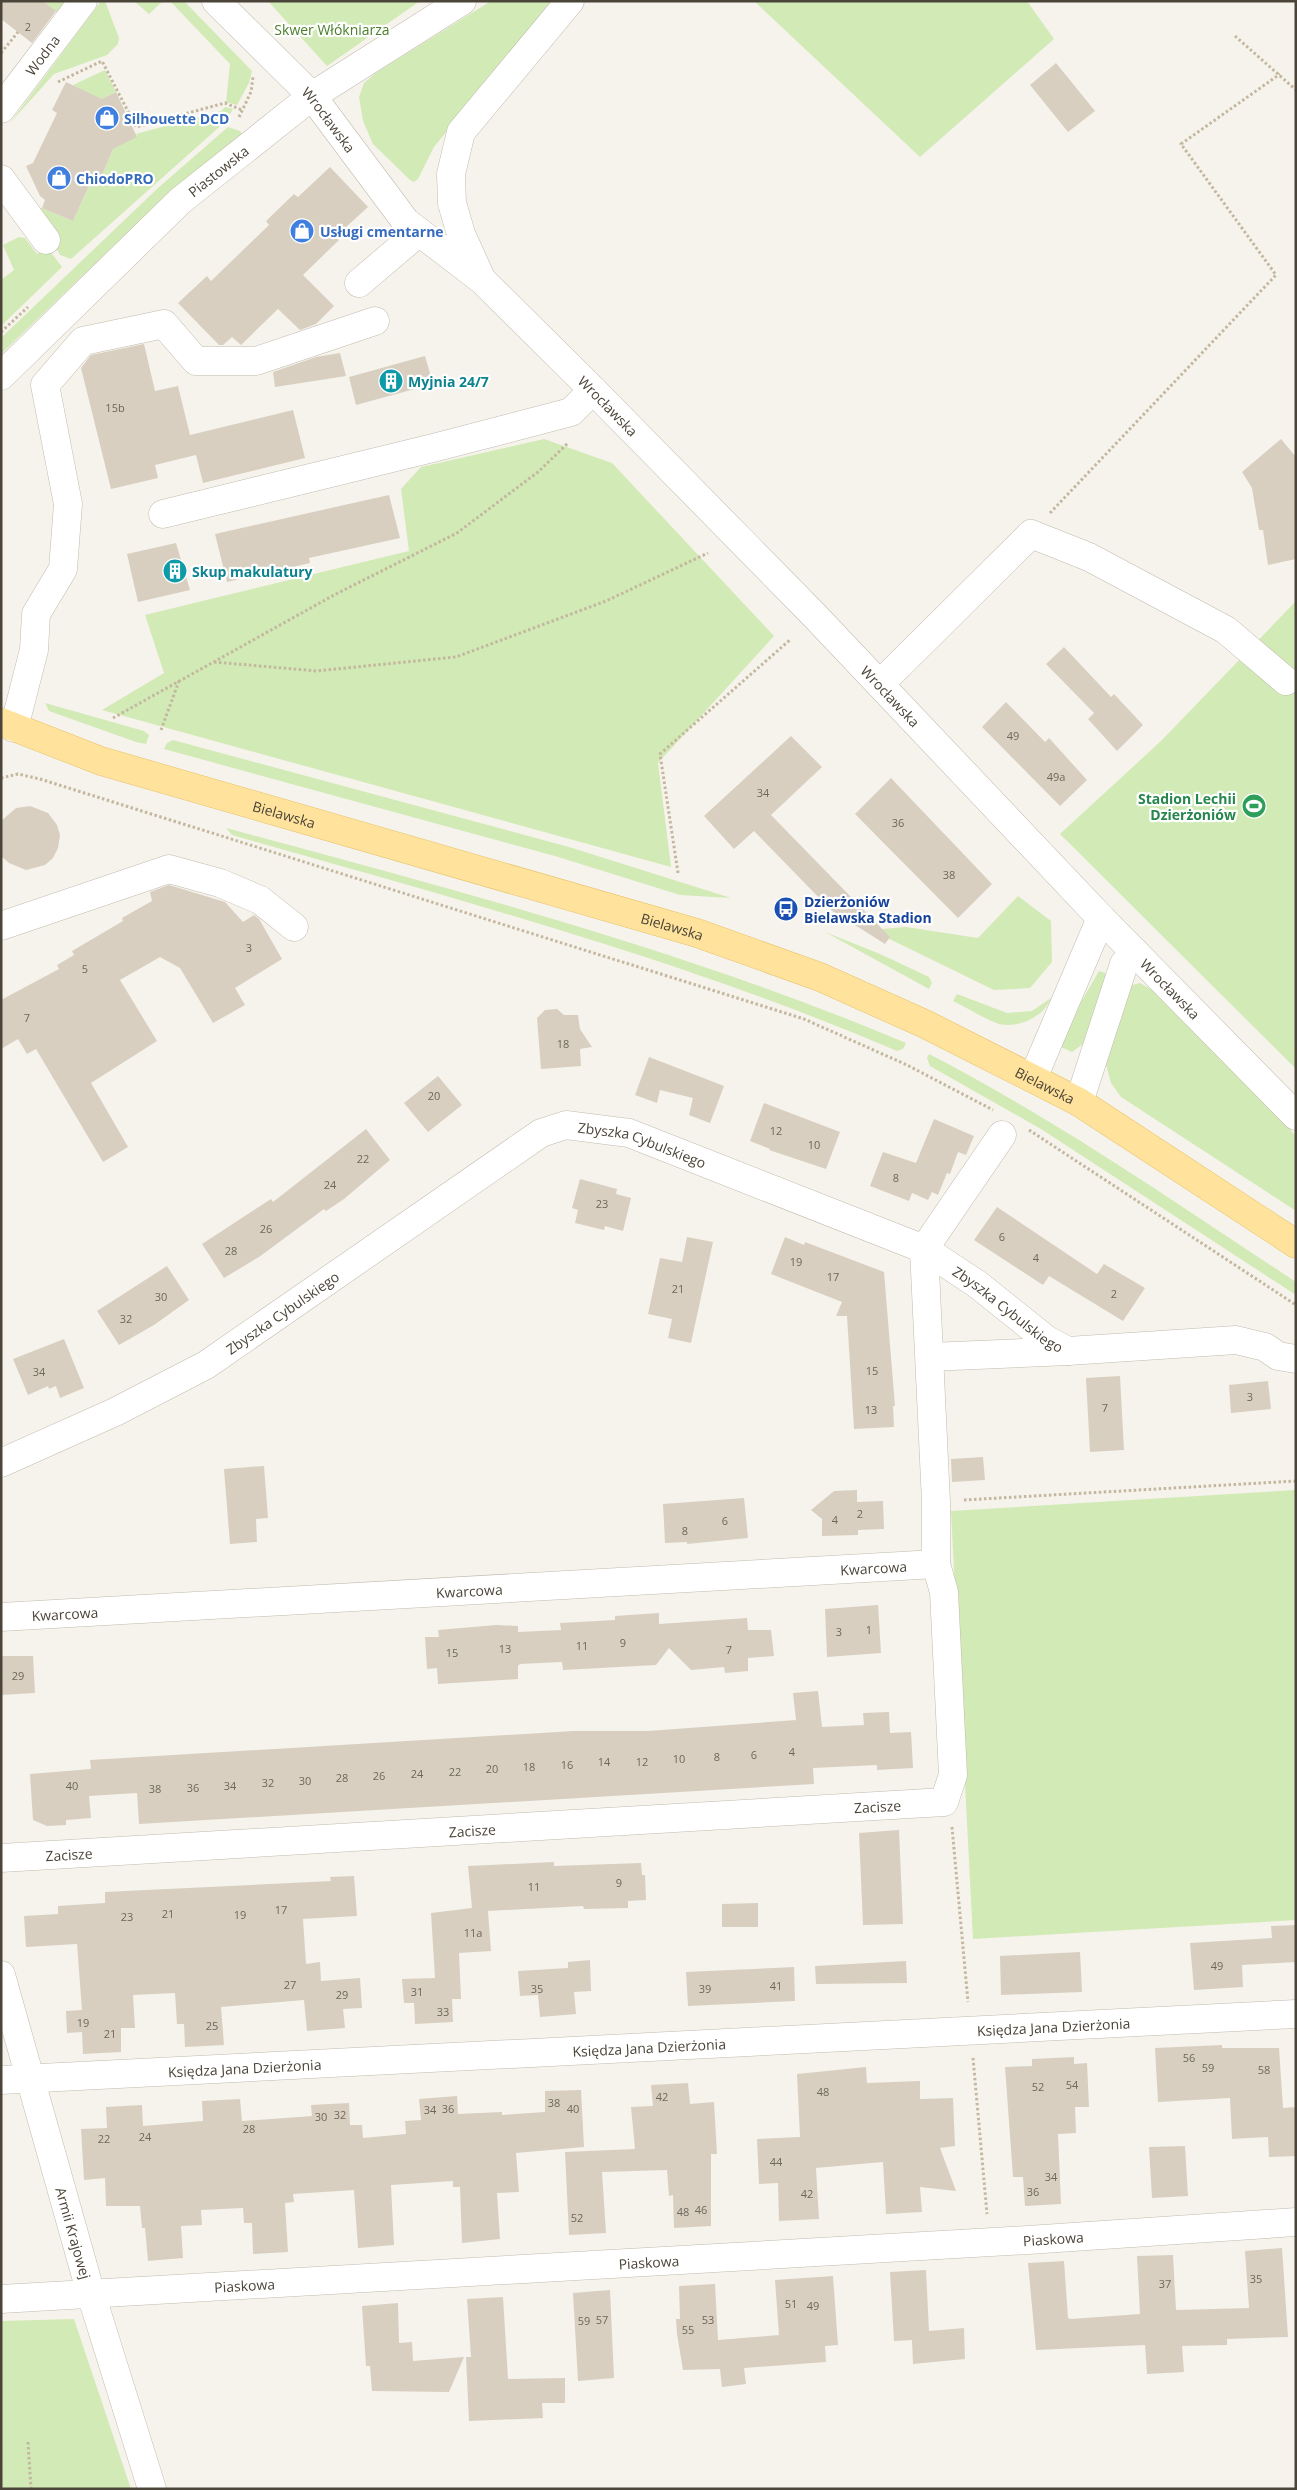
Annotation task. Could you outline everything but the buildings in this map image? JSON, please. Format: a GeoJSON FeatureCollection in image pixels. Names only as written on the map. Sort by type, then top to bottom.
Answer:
{"type":"FeatureCollection","features":[{"type":"Feature","properties":{"kind":"main road","name":"Bielawska"},"geometry":{"type":"LineString","coordinates":[[8,725],[101,761],[697,932],[820,977],[926,1024],[1079,1102],[1296,1244]]}},
{"type":"Feature","properties":{"kind":"street","name":"Wodna"},"geometry":{"type":"LineString","coordinates":[[1,109],[83,1]]}},
{"type":"Feature","properties":{"kind":"street","name":"Wrocławska"},"geometry":{"type":"LineString","coordinates":[[216,1],[312,96],[406,222],[482,280],[593,390],[880,684],[1101,918],[1296,1116]]}},
{"type":"Feature","properties":{"kind":"street","name":"Piastowska"},"geometry":{"type":"LineString","coordinates":[[1,376],[180,201],[312,96],[462,1]]}},
{"type":"Feature","properties":{"kind":"street","name":"Wrocławska"},"geometry":{"type":"LineString","coordinates":[[482,280],[461,234],[452,203],[451,174],[461,132],[570,1]]}},
{"type":"Feature","properties":{"kind":"street"},"geometry":{"type":"LineString","coordinates":[[1,179],[46,240]]}},
{"type":"Feature","properties":{"kind":"street"},"geometry":{"type":"LineString","coordinates":[[359,283],[419,232]]}},
{"type":"Feature","properties":{"kind":"street"},"geometry":{"type":"LineString","coordinates":[[8,725],[34,650],[36,614],[63,569],[68,504],[45,385],[83,341],[164,324],[196,361],[256,362],[375,321]]}},
{"type":"Feature","properties":{"kind":"street"},"geometry":{"type":"LineString","coordinates":[[163,514],[433,448],[570,412],[593,390]]}},
{"type":"Feature","properties":{"kind":"street"},"geometry":{"type":"LineString","coordinates":[[880,684],[1031,534],[1089,557],[1226,630],[1286,681]]}},
{"type":"Feature","properties":{"kind":"street"},"geometry":{"type":"LineString","coordinates":[[1,926],[169,869],[220,883],[260,900],[294,927]]}},
{"type":"Feature","properties":{"kind":"street"},"geometry":{"type":"LineString","coordinates":[[1033,1078],[1101,918]]}},
{"type":"Feature","properties":{"kind":"street"},"geometry":{"type":"LineString","coordinates":[[1079,1102],[1124,964],[1135,952]]}},
{"type":"Feature","properties":{"kind":"street","name":"Zbyszka Cybulskiego"},"geometry":{"type":"LineString","coordinates":[[1,1463],[115,1412],[206,1365],[541,1133],[566,1125],[629,1132],[924,1249],[977,1284],[1046,1340],[1068,1352],[1236,1340],[1265,1347],[1278,1356],[1296,1359]]}},
{"type":"Feature","properties":{"kind":"street"},"geometry":{"type":"LineString","coordinates":[[936,1564],[936,1502],[924,1249],[1011,1126]]}},
{"type":"Feature","properties":{"kind":"street"},"geometry":{"type":"LineString","coordinates":[[930,1357],[1068,1352]]}},
{"type":"Feature","properties":{"kind":"street","name":"Kwarcowa"},"geometry":{"type":"LineString","coordinates":[[1,1618],[936,1564]]}},
{"type":"Feature","properties":{"kind":"street","name":"Zacisze"},"geometry":{"type":"LineString","coordinates":[[1,1858],[944,1802],[953,1775],[944,1592],[936,1564]]}},
{"type":"Feature","properties":{"kind":"street","name":"Armii Krajowej"},"geometry":{"type":"LineString","coordinates":[[1,1975],[91,2294],[152,2489]]}},
{"type":"Feature","properties":{"kind":"street","name":"Księdza Jana Dzierżonia"},"geometry":{"type":"LineString","coordinates":[[1,2080],[31,2080],[1296,2014]]}},
{"type":"Feature","properties":{"kind":"street","name":"Piaskowa"},"geometry":{"type":"LineString","coordinates":[[1,2299],[1028,2240],[1296,2222]]}},
{"type":"Feature","properties":{"kind":"path"},"geometry":{"type":"LineString","coordinates":[[1,53],[18,32]]}},
{"type":"Feature","properties":{"kind":"path"},"geometry":{"type":"LineString","coordinates":[[1235,36],[1296,90]]}},
{"type":"Feature","properties":{"kind":"path"},"geometry":{"type":"LineString","coordinates":[[56,84],[102,61],[136,127],[225,103],[242,110]]}},
{"type":"Feature","properties":{"kind":"path"},"geometry":{"type":"LineString","coordinates":[[1031,534],[1276,275],[1181,144],[1280,74]]}},
{"type":"Feature","properties":{"kind":"path"},"geometry":{"type":"LineString","coordinates":[[237,120],[251,92],[254,75]]}},
{"type":"Feature","properties":{"kind":"path"},"geometry":{"type":"LineString","coordinates":[[1,332],[34,301]]}},
{"type":"Feature","properties":{"kind":"path"},"geometry":{"type":"LineString","coordinates":[[112,718],[334,595],[458,533],[538,472],[572,439]]}},
{"type":"Feature","properties":{"kind":"path"},"geometry":{"type":"LineString","coordinates":[[213,662],[317,671],[456,657],[606,601],[708,553]]}},
{"type":"Feature","properties":{"kind":"path"},"geometry":{"type":"LineString","coordinates":[[678,873],[660,754],[791,639]]}},
{"type":"Feature","properties":{"kind":"path"},"geometry":{"type":"LineString","coordinates":[[161,730],[180,681]]}},
{"type":"Feature","properties":{"kind":"path"},"geometry":{"type":"LineString","coordinates":[[1,778],[18,774],[40,779],[804,1019],[907,1065],[1011,1126],[1296,1306]]}},
{"type":"Feature","properties":{"kind":"path"},"geometry":{"type":"LineString","coordinates":[[936,1502],[1296,1481]]}},
{"type":"Feature","properties":{"kind":"path"},"geometry":{"type":"LineString","coordinates":[[28,2442],[31,2489]]}},
{"type":"Feature","properties":{"kind":"green space"},"geometry":{"type":"Polygon","coordinates":[[[43,1],[65,1],[57,12],[43,1]]]}},
{"type":"Feature","properties":{"kind":"green space"},"geometry":{"type":"Polygon","coordinates":[[[101,1],[105,1],[119,38],[118,44],[107,55],[54,74],[10,123],[101,1]]]}},
{"type":"Feature","properties":{"kind":"green space"},"geometry":{"type":"Polygon","coordinates":[[[134,1],[163,1],[149,14],[134,1]]]}},
{"type":"Feature","properties":{"kind":"green space"},"geometry":{"type":"Polygon","coordinates":[[[170,1],[184,1],[252,71],[249,83],[237,105],[226,102],[230,64],[170,1]]]}},
{"type":"Feature","properties":{"kind":"green space","name":"Skwer Włókniarza"},"geometry":{"type":"Polygon","coordinates":[[[268,1],[420,1],[327,66],[268,1]]]}},
{"type":"Feature","properties":{"kind":"green space"},"geometry":{"type":"Polygon","coordinates":[[[491,1],[552,1],[434,147],[418,179],[414,182],[373,144],[363,121],[359,97],[364,83],[377,72],[491,1]]]}},
{"type":"Feature","properties":{"kind":"green space"},"geometry":{"type":"Polygon","coordinates":[[[754,1],[1027,1],[1054,39],[920,157],[754,1]]]}},
{"type":"Feature","properties":{"kind":"green space"},"geometry":{"type":"Polygon","coordinates":[[[105,70],[116,92],[95,103],[82,90],[73,85],[105,70]]]}},
{"type":"Feature","properties":{"kind":"green space"},"geometry":{"type":"Polygon","coordinates":[[[225,107],[233,109],[226,121],[71,259],[60,255],[34,208],[42,208],[73,221],[89,186],[102,175],[113,149],[137,136],[136,134],[221,111],[225,107]]]}},
{"type":"Feature","properties":{"kind":"green space"},"geometry":{"type":"Polygon","coordinates":[[[228,127],[240,131],[242,134],[151,210],[1,354],[1,338],[158,188],[228,127]]]}},
{"type":"Feature","properties":{"kind":"green space"},"geometry":{"type":"Polygon","coordinates":[[[19,237],[25,238],[37,254],[47,247],[62,267],[1,326],[1,280],[14,270],[3,245],[19,237]]]}},
{"type":"Feature","properties":{"kind":"green space"},"geometry":{"type":"Polygon","coordinates":[[[544,439],[612,463],[774,636],[658,763],[671,867],[102,710],[164,673],[145,615],[409,551],[401,489],[421,467],[544,439]]]}},
{"type":"Feature","properties":{"kind":"green space","name":"Stadion Lechii Dzierżoniów"},"geometry":{"type":"Polygon","coordinates":[[[1296,601],[1296,1069],[1060,834],[1161,741],[1296,601]]]}},
{"type":"Feature","properties":{"kind":"green space"},"geometry":{"type":"Polygon","coordinates":[[[45,703],[144,731],[149,735],[146,744],[49,711],[45,703]]]}},
{"type":"Feature","properties":{"kind":"green space"},"geometry":{"type":"Polygon","coordinates":[[[173,740],[569,847],[731,898],[680,895],[555,856],[164,749],[167,743],[173,740]]]}},
{"type":"Feature","properties":{"kind":"green space"},"geometry":{"type":"Polygon","coordinates":[[[226,828],[484,899],[655,950],[823,1010],[906,1043],[903,1049],[897,1051],[734,987],[651,959],[484,907],[232,835],[226,828]]]}},
{"type":"Feature","properties":{"kind":"green space"},"geometry":{"type":"Polygon","coordinates":[[[1018,896],[1051,921],[1052,962],[1030,988],[994,990],[871,930],[906,927],[978,938],[1018,896]]]}},
{"type":"Feature","properties":{"kind":"green space"},"geometry":{"type":"Polygon","coordinates":[[[825,932],[880,954],[929,977],[932,983],[929,989],[825,932]]]}},
{"type":"Feature","properties":{"kind":"green space"},"geometry":{"type":"Polygon","coordinates":[[[1099,971],[1105,973],[1106,976],[1083,1044],[1072,1052],[1061,1047],[1066,1028],[1099,971]]]}},
{"type":"Feature","properties":{"kind":"green space"},"geometry":{"type":"Polygon","coordinates":[[[1140,983],[1154,991],[1296,1136],[1296,1211],[1121,1097],[1111,1083],[1104,1057],[1129,986],[1140,983]]]}},
{"type":"Feature","properties":{"kind":"green space"},"geometry":{"type":"Polygon","coordinates":[[[957,994],[1007,1013],[1032,1011],[1051,998],[1043,1010],[1030,1020],[1014,1025],[1006,1025],[999,1024],[953,1001],[957,994]]]}},
{"type":"Feature","properties":{"kind":"green space"},"geometry":{"type":"Polygon","coordinates":[[[929,1054],[1070,1134],[1161,1193],[1296,1282],[1296,1295],[1041,1129],[930,1066],[927,1058],[929,1054]]]}},
{"type":"Feature","properties":{"kind":"green space"},"geometry":{"type":"Polygon","coordinates":[[[1296,1490],[1296,1920],[973,1939],[951,1511],[1296,1490]]]}},
{"type":"Feature","properties":{"kind":"green space"},"geometry":{"type":"Polygon","coordinates":[[[74,2319],[131,2489],[1,2489],[1,2321],[74,2319]]]}},
{"type":"Feature","properties":{"kind":"place","name":"Silhouette DCD"},"geometry":{"type":"Point","coordinates":[107,118]}},
{"type":"Feature","properties":{"kind":"place","name":"ChiodoPRO"},"geometry":{"type":"Point","coordinates":[59,178]}},
{"type":"Feature","properties":{"kind":"place","name":"Usługi cmentarne"},"geometry":{"type":"Point","coordinates":[302,231]}},
{"type":"Feature","properties":{"kind":"place","name":"Myjnia 24/7"},"geometry":{"type":"Point","coordinates":[391,381]}},
{"type":"Feature","properties":{"kind":"place","name":"Skup makulatury"},"geometry":{"type":"Point","coordinates":[175,571]}},
{"type":"Feature","properties":{"kind":"place","name":"Stadion Lechii Dzierżoniów"},"geometry":{"type":"Point","coordinates":[1254,806]}},
{"type":"Feature","properties":{"kind":"place","name":"Dzierżoniów Bielawska Stadion"},"geometry":{"type":"Point","coordinates":[786,909]}}]}
